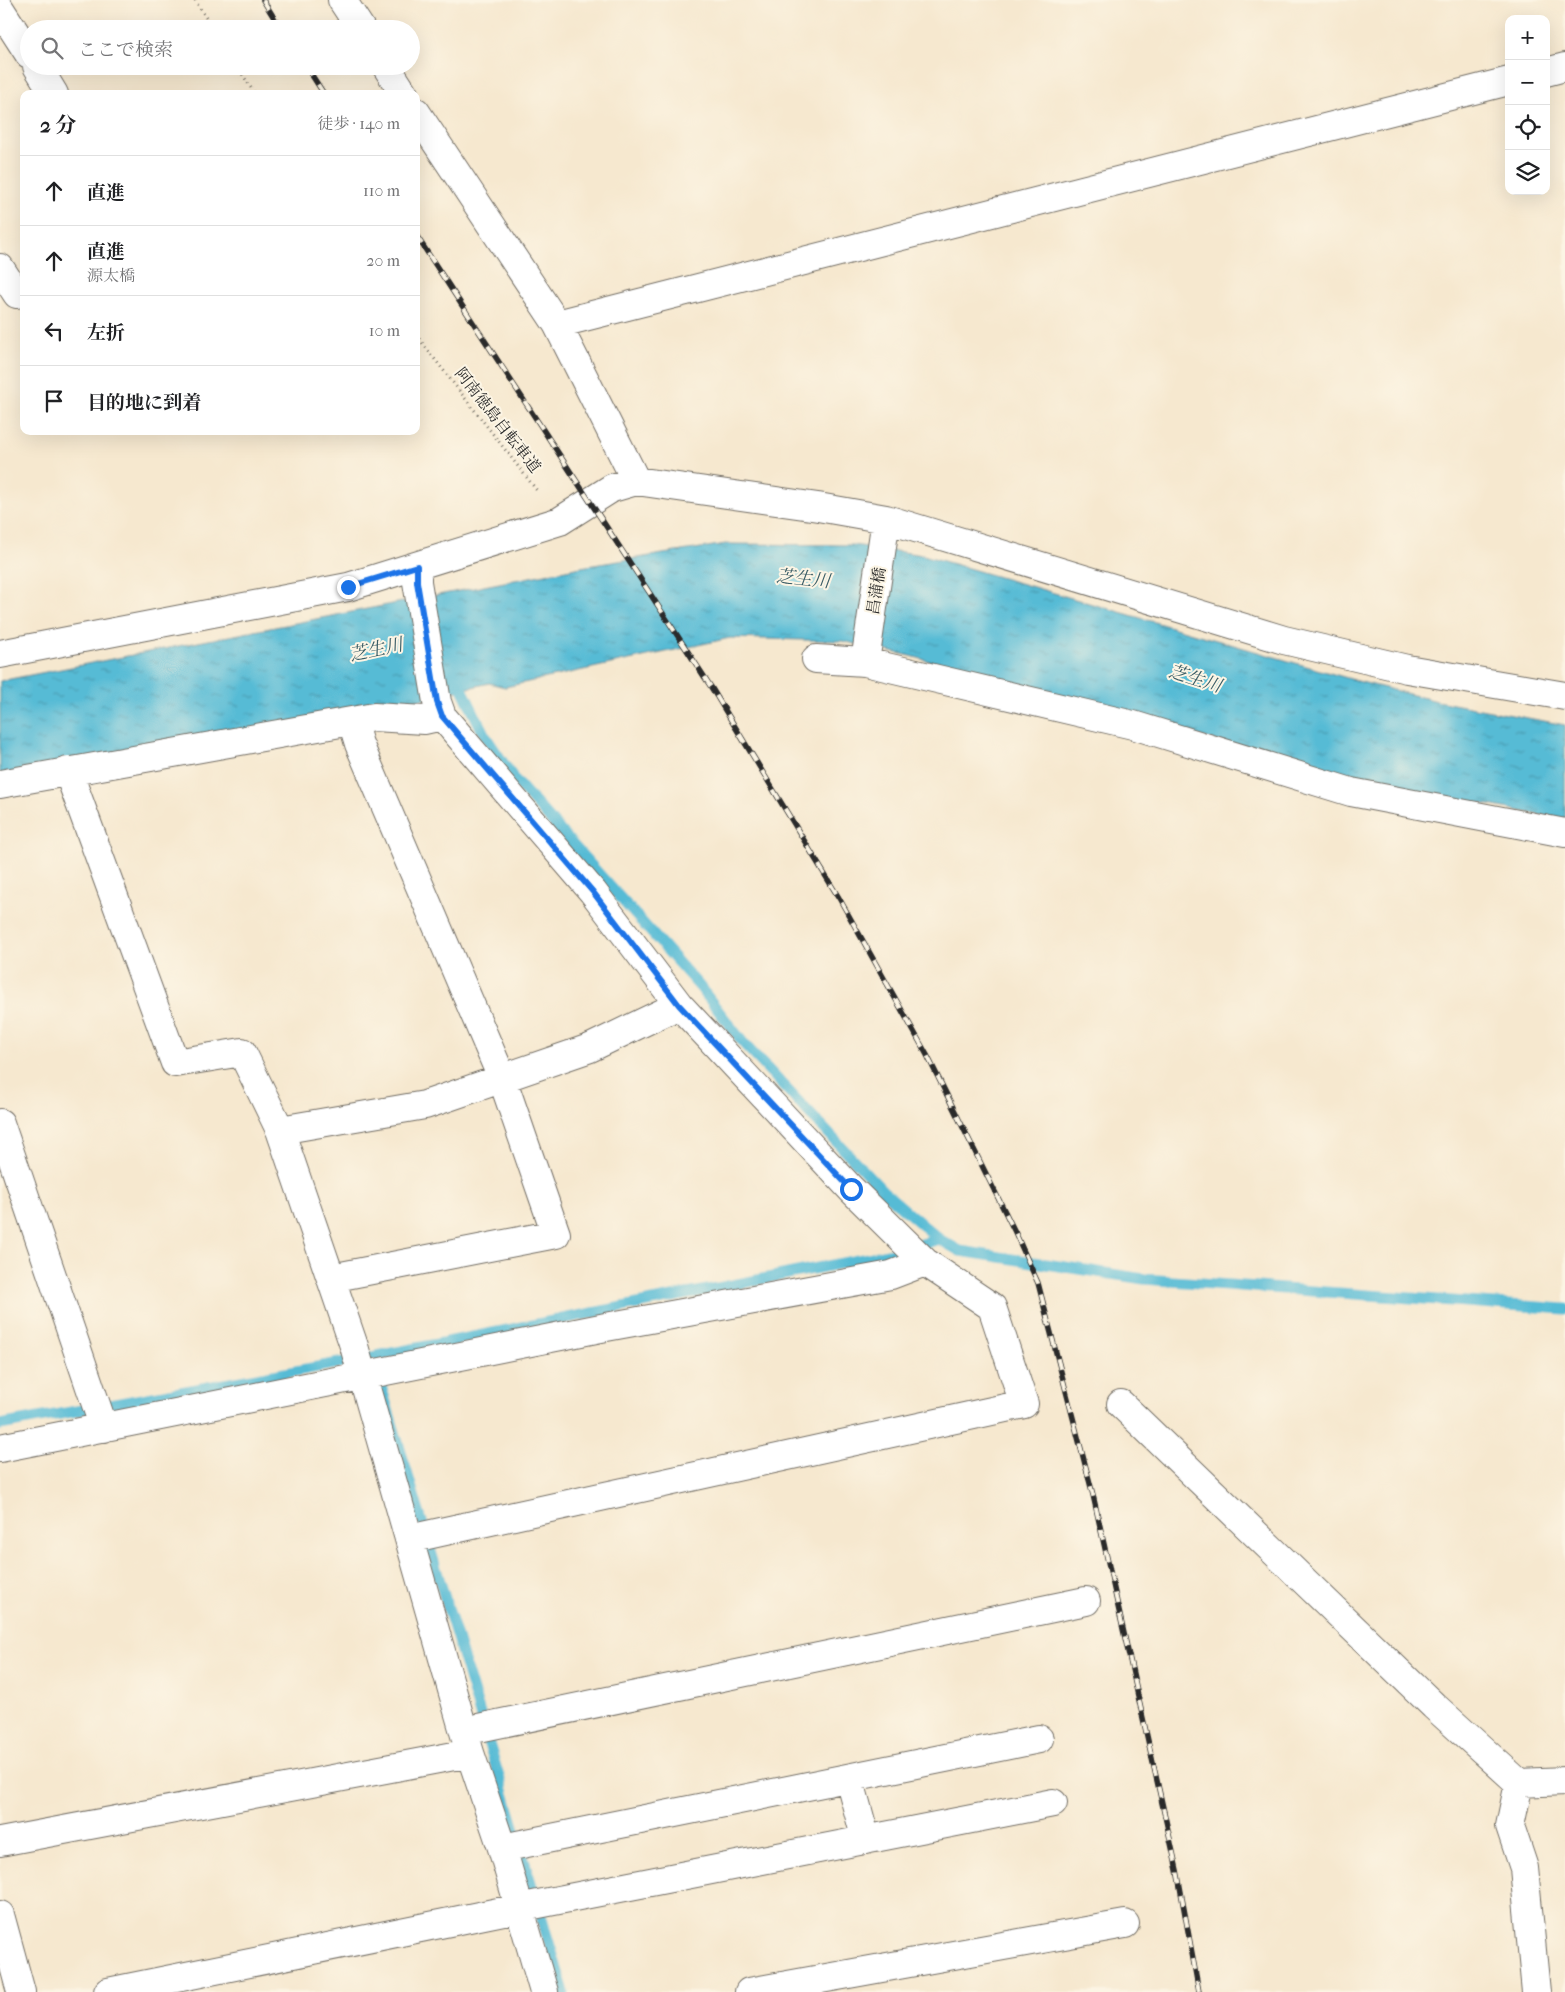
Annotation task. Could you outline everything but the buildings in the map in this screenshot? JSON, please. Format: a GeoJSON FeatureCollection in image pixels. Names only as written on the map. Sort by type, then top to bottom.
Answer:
{"type":"FeatureCollection","features":[{"type":"Feature","properties":{"kind":"street"},"geometry":{"type":"LineString","coordinates":[[342,0],[355,20]]}},
{"type":"Feature","properties":{"kind":"street"},"geometry":{"type":"LineString","coordinates":[[0,9],[20,40]]}},
{"type":"Feature","properties":{"kind":"street"},"geometry":{"type":"LineString","coordinates":[[1550,71],[1565,67]]}},
{"type":"Feature","properties":{"kind":"street"},"geometry":{"type":"LineString","coordinates":[[42,75],[51,90]]}},
{"type":"Feature","properties":{"kind":"street"},"geometry":{"type":"LineString","coordinates":[[392,75],[401,90]]}},
{"type":"Feature","properties":{"kind":"street"},"geometry":{"type":"LineString","coordinates":[[557,324],[1505,82]]}},
{"type":"Feature","properties":{"kind":"street"},"geometry":{"type":"LineString","coordinates":[[420,118],[557,324],[636,480]]}},
{"type":"Feature","properties":{"kind":"street"},"geometry":{"type":"LineString","coordinates":[[0,268],[13,297]]}},
{"type":"Feature","properties":{"kind":"street"},"geometry":{"type":"LineString","coordinates":[[0,654],[417,574],[560,521],[612,488],[636,480],[790,503],[1284,640],[1408,669],[1565,696]]}},
{"type":"Feature","properties":{"kind":"street","name":"昌蒲橋"},"geometry":{"type":"LineString","coordinates":[[866,654],[885,528]]}},
{"type":"Feature","properties":{"kind":"street"},"geometry":{"type":"LineString","coordinates":[[417,574],[440,709],[593,892],[679,1005],[851,1189],[925,1262],[992,1307],[1024,1404],[421,1535]]}},
{"type":"Feature","properties":{"kind":"street"},"geometry":{"type":"LineString","coordinates":[[816,659],[866,654],[1134,725],[1351,792],[1565,833]]}},
{"type":"Feature","properties":{"kind":"street"},"geometry":{"type":"LineString","coordinates":[[0,784],[374,717],[424,720],[440,709]]}},
{"type":"Feature","properties":{"kind":"street"},"geometry":{"type":"LineString","coordinates":[[331,1278],[556,1234],[502,1078],[359,744],[352,721]]}},
{"type":"Feature","properties":{"kind":"street"},"geometry":{"type":"LineString","coordinates":[[68,771],[175,1063],[242,1052],[280,1130],[358,1363],[421,1535],[469,1738],[516,1845],[534,1905],[544,1992]]}},
{"type":"Feature","properties":{"kind":"street"},"geometry":{"type":"LineString","coordinates":[[280,1130],[425,1105],[590,1048],[679,1005]]}},
{"type":"Feature","properties":{"kind":"street"},"geometry":{"type":"LineString","coordinates":[[0,1123],[102,1422]]}},
{"type":"Feature","properties":{"kind":"street"},"geometry":{"type":"LineString","coordinates":[[0,1448],[102,1422],[358,1363],[606,1327],[891,1275],[925,1262]]}},
{"type":"Feature","properties":{"kind":"street"},"geometry":{"type":"LineString","coordinates":[[1121,1404],[1434,1706],[1520,1783],[1565,1781]]}},
{"type":"Feature","properties":{"kind":"street"},"geometry":{"type":"LineString","coordinates":[[0,1842],[469,1738],[504,1721],[1086,1601]]}},
{"type":"Feature","properties":{"kind":"street"},"geometry":{"type":"LineString","coordinates":[[516,1845],[1039,1738]]}},
{"type":"Feature","properties":{"kind":"street"},"geometry":{"type":"LineString","coordinates":[[849,1778],[866,1840]]}},
{"type":"Feature","properties":{"kind":"street"},"geometry":{"type":"LineString","coordinates":[[1520,1783],[1510,1826],[1524,1868],[1536,1992]]}},
{"type":"Feature","properties":{"kind":"street"},"geometry":{"type":"LineString","coordinates":[[108,1992],[534,1905],[1053,1803]]}},
{"type":"Feature","properties":{"kind":"street"},"geometry":{"type":"LineString","coordinates":[[0,1914],[21,1992]]}},
{"type":"Feature","properties":{"kind":"street"},"geometry":{"type":"LineString","coordinates":[[749,1992],[1125,1924]]}},
{"type":"Feature","properties":{"kind":"path"},"geometry":{"type":"LineString","coordinates":[[194,0],[207,20]]}},
{"type":"Feature","properties":{"kind":"path"},"geometry":{"type":"LineString","coordinates":[[243,75],[252,90]]}},
{"type":"Feature","properties":{"kind":"path","name":"阿南徳島自転車道"},"geometry":{"type":"LineString","coordinates":[[420,340],[560,521]]}},
{"type":"Feature","properties":{"kind":"water","name":"芝生川"},"geometry":{"type":"Polygon","coordinates":[[[726,544],[853,545],[923,555],[1361,682],[1437,701],[1565,725],[1565,820],[1343,776],[911,656],[842,641],[730,638],[505,687],[489,683],[402,704],[0,777],[0,681],[581,567],[726,544]]]}},
{"type":"Feature","properties":{"kind":"waterway"},"geometry":{"type":"LineString","coordinates":[[456,676],[484,734],[514,779],[700,987],[745,1045],[884,1192],[939,1239],[960,1251],[1144,1279],[1565,1309]]}},
{"type":"Feature","properties":{"kind":"waterway"},"geometry":{"type":"LineString","coordinates":[[0,1425],[372,1357],[888,1254],[939,1239]]}},
{"type":"Feature","properties":{"kind":"waterway"},"geometry":{"type":"LineString","coordinates":[[377,1373],[564,1992]]}},
{"type":"Feature","properties":{"kind":"railway"},"geometry":{"type":"LineString","coordinates":[[263,0],[275,20]]}},
{"type":"Feature","properties":{"kind":"railway"},"geometry":{"type":"LineString","coordinates":[[312,75],[321,90]]}},
{"type":"Feature","properties":{"kind":"railway"},"geometry":{"type":"LineString","coordinates":[[420,241],[711,687],[839,898],[927,1055],[1015,1232],[1038,1283],[1093,1495],[1177,1870],[1199,1992]]}},
{"type":"Feature","properties":{"kind":"route"},"geometry":{"type":"LineString","coordinates":[[348,587],[417,566],[417,582],[437,702],[442,716],[593,892],[679,1005],[851,1189]]}}]}
